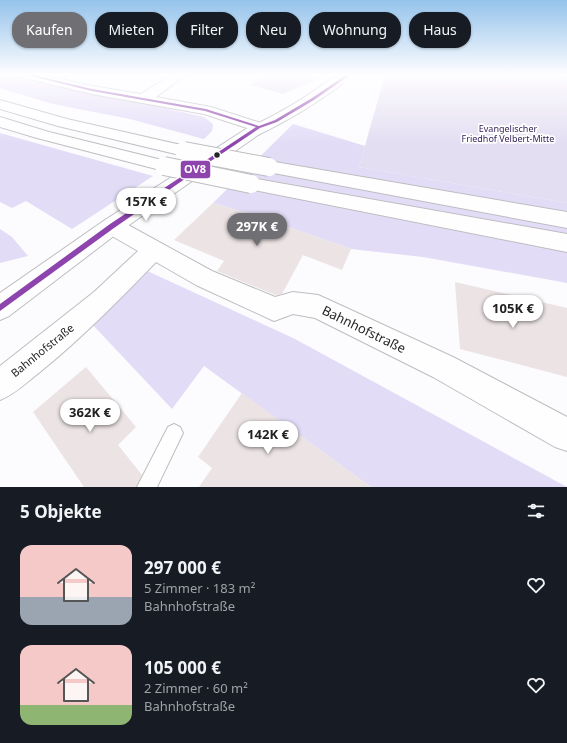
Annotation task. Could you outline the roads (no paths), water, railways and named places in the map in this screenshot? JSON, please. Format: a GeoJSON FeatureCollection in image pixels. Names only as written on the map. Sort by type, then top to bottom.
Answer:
{"type":"FeatureCollection","features":[{"type":"Feature","properties":{"kind":"main road"},"geometry":{"type":"LineString","coordinates":[[145,98],[229,115],[259,127]]}},
{"type":"Feature","properties":{"kind":"main road"},"geometry":{"type":"LineString","coordinates":[[0,308],[112,226],[259,127],[276,121],[314,98]]}},
{"type":"Feature","properties":{"kind":"main road"},"geometry":{"type":"LineString","coordinates":[[0,104],[63,123],[184,151],[269,168],[567,220]]}},
{"type":"Feature","properties":{"kind":"main road"},"geometry":{"type":"LineString","coordinates":[[0,122],[51,137],[164,166],[251,184],[567,243]]}},
{"type":"Feature","properties":{"kind":"main road","name":"Bahnhofstraße"},"geometry":{"type":"LineString","coordinates":[[112,226],[204,278],[274,309],[293,303],[318,307],[443,367],[567,435]]}},
{"type":"Feature","properties":{"kind":"main road","name":"Bahnhofstraße"},"geometry":{"type":"LineString","coordinates":[[0,385],[41,353],[103,300],[154,250]]}},
{"type":"Feature","properties":{"kind":"lane"},"geometry":{"type":"LineString","coordinates":[[147,487],[174,434]]}},
{"type":"Feature","properties":{"kind":"park label","name":"Evangelischer Friedhof Velbert-Mitte"},"geometry":{"type":"Point","coordinates":[508,134]}}]}
